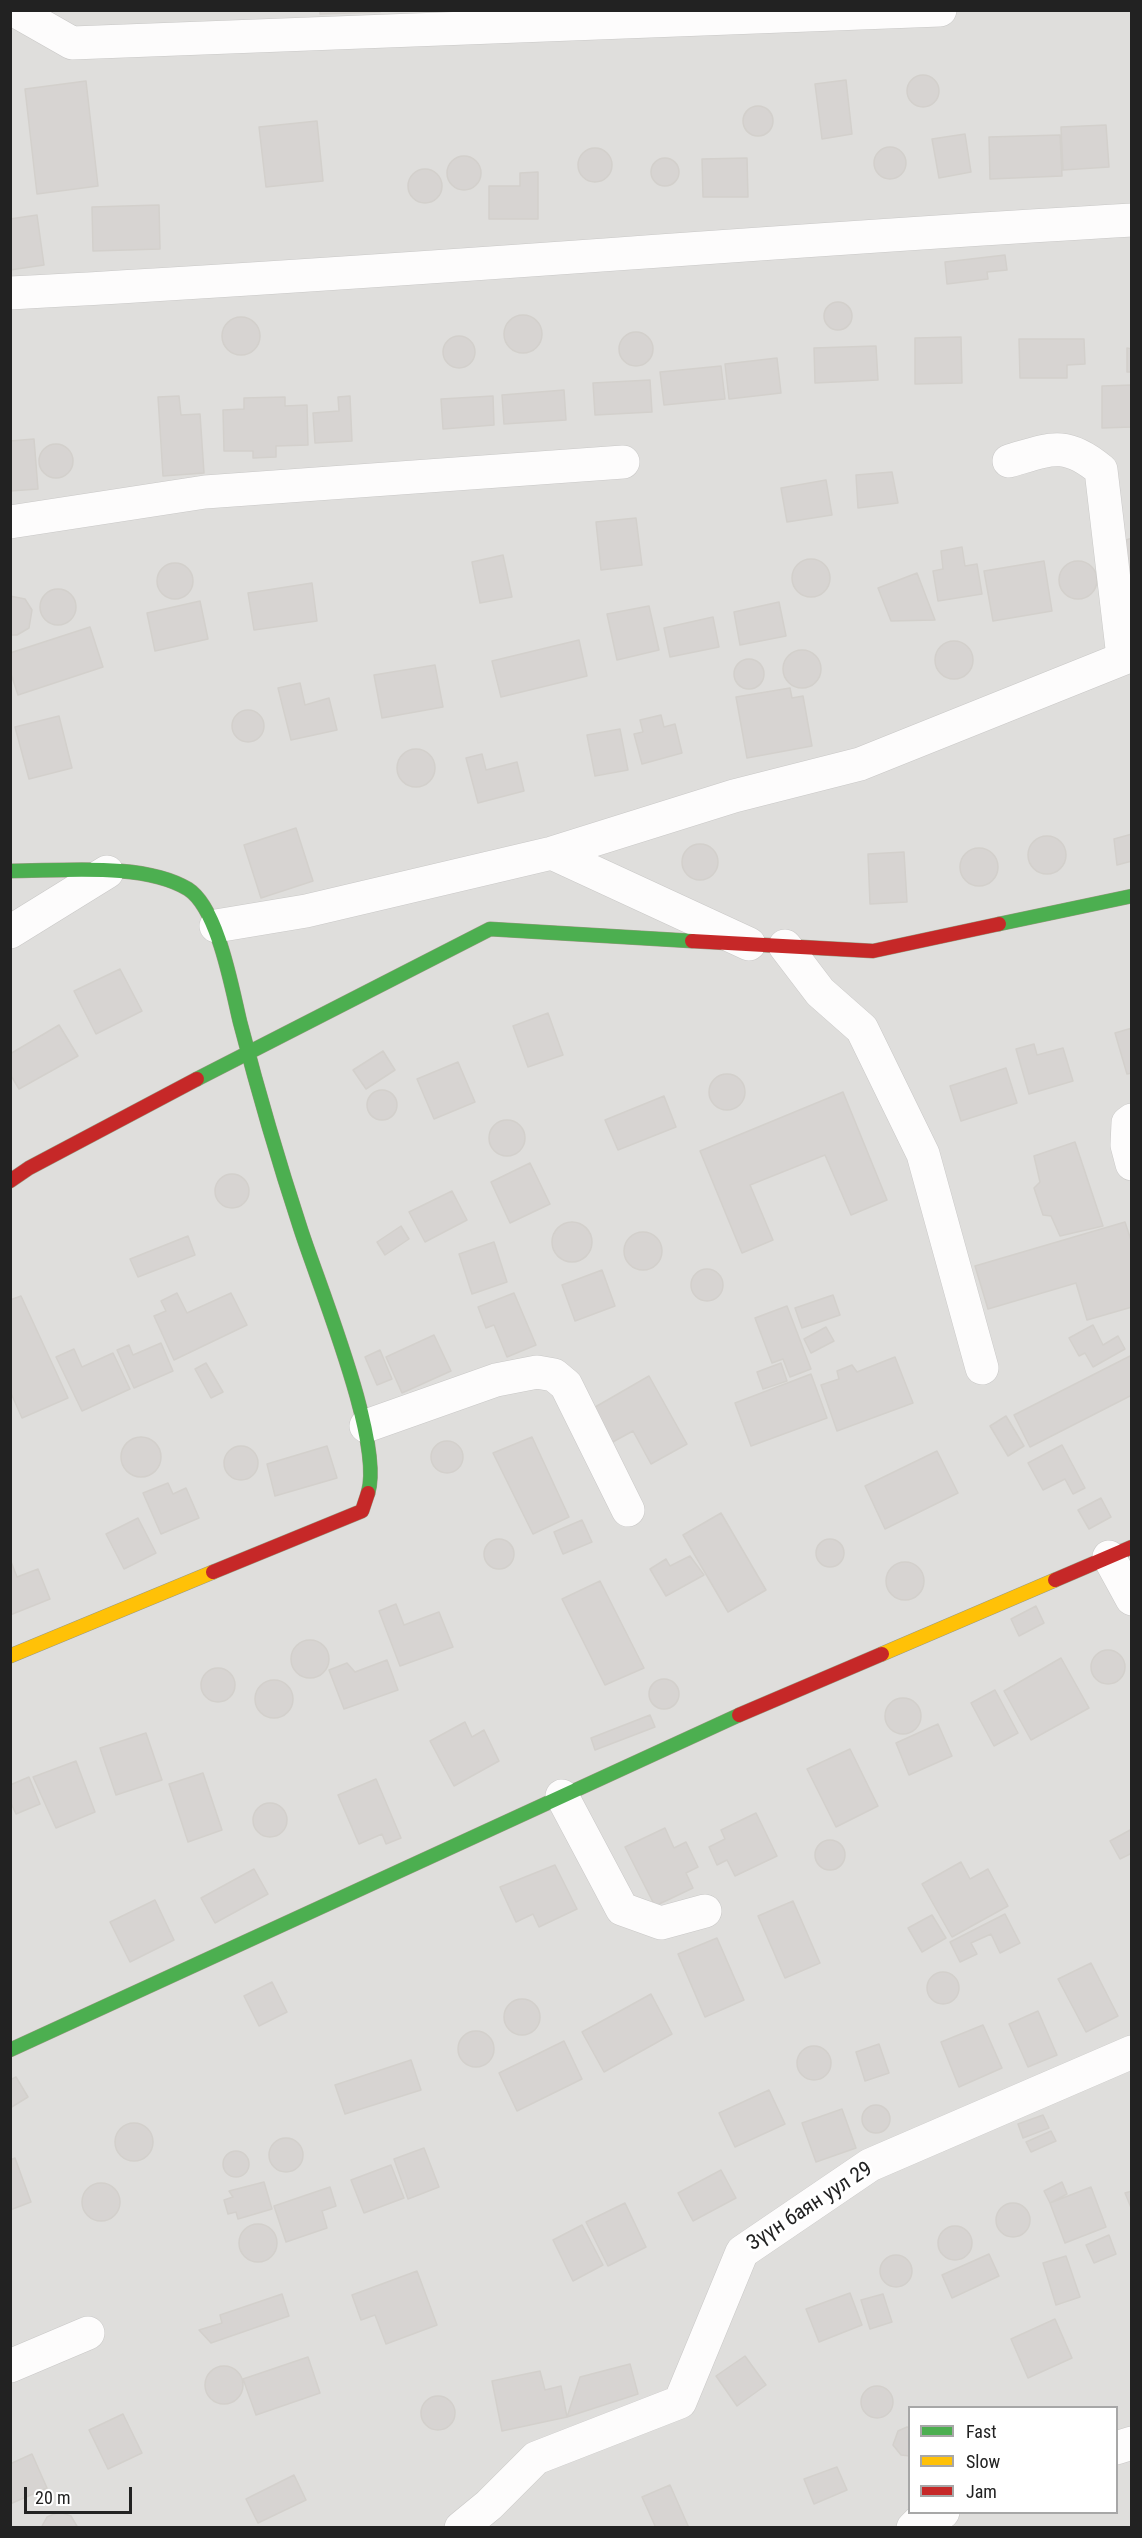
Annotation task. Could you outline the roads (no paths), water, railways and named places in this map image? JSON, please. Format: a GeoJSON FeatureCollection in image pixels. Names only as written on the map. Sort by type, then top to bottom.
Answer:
{"type":"FeatureCollection","features":[{"type":"Feature","properties":{"kind":"street"},"geometry":{"type":"LineString","coordinates":[[14,10],[72,43],[940,10]]}},
{"type":"Feature","properties":{"kind":"street"},"geometry":{"type":"LineString","coordinates":[[10,293],[272,280],[850,236],[1131,220]]}},
{"type":"Feature","properties":{"kind":"street"},"geometry":{"type":"LineString","coordinates":[[216,926],[306,911],[552,853],[734,796],[860,764],[1127,656],[1101,470],[1080,453],[1050,449],[1010,461]]}},
{"type":"Feature","properties":{"kind":"street"},"geometry":{"type":"LineString","coordinates":[[10,522],[205,492],[623,462]]}},
{"type":"Feature","properties":{"kind":"street"},"geometry":{"type":"LineString","coordinates":[[552,853],[749,944]]}},
{"type":"Feature","properties":{"kind":"street"},"geometry":{"type":"LineString","coordinates":[[10,871],[143,872],[190,890],[216,926],[248,1052],[299,1225],[366,1426],[372,1480],[362,1511],[10,1656]]}},
{"type":"Feature","properties":{"kind":"street"},"geometry":{"type":"LineString","coordinates":[[10,932],[107,872]]}},
{"type":"Feature","properties":{"kind":"street"},"geometry":{"type":"LineString","coordinates":[[10,1181],[29,1168],[248,1052],[490,929],[873,951],[1131,896]]}},
{"type":"Feature","properties":{"kind":"street"},"geometry":{"type":"LineString","coordinates":[[784,946],[820,992],[862,1029],[923,1154],[982,1368]]}},
{"type":"Feature","properties":{"kind":"street"},"geometry":{"type":"LineString","coordinates":[[1131,1120],[1128,1123],[1126,1145],[1131,1164]]}},
{"type":"Feature","properties":{"kind":"street"},"geometry":{"type":"LineString","coordinates":[[366,1426],[496,1380],[537,1372],[554,1375],[566,1385],[628,1510]]}},
{"type":"Feature","properties":{"kind":"street"},"geometry":{"type":"LineString","coordinates":[[10,2050],[747,1712],[1120,1552],[1131,1599]]}},
{"type":"Feature","properties":{"kind":"street"},"geometry":{"type":"LineString","coordinates":[[562,1796],[622,1909],[661,1923],[705,1911]]}},
{"type":"Feature","properties":{"kind":"street","name":"Зүүн баян уул 29"},"geometry":{"type":"LineString","coordinates":[[461,2528],[489,2505],[536,2458],[680,2402],[742,2252],[870,2165],[1131,2052]]}},
{"type":"Feature","properties":{"kind":"street"},"geometry":{"type":"LineString","coordinates":[[10,2366],[88,2333]]}},
{"type":"Feature","properties":{"kind":"street"},"geometry":{"type":"LineString","coordinates":[[913,2528],[920,2521],[938,2514]]}}]}
